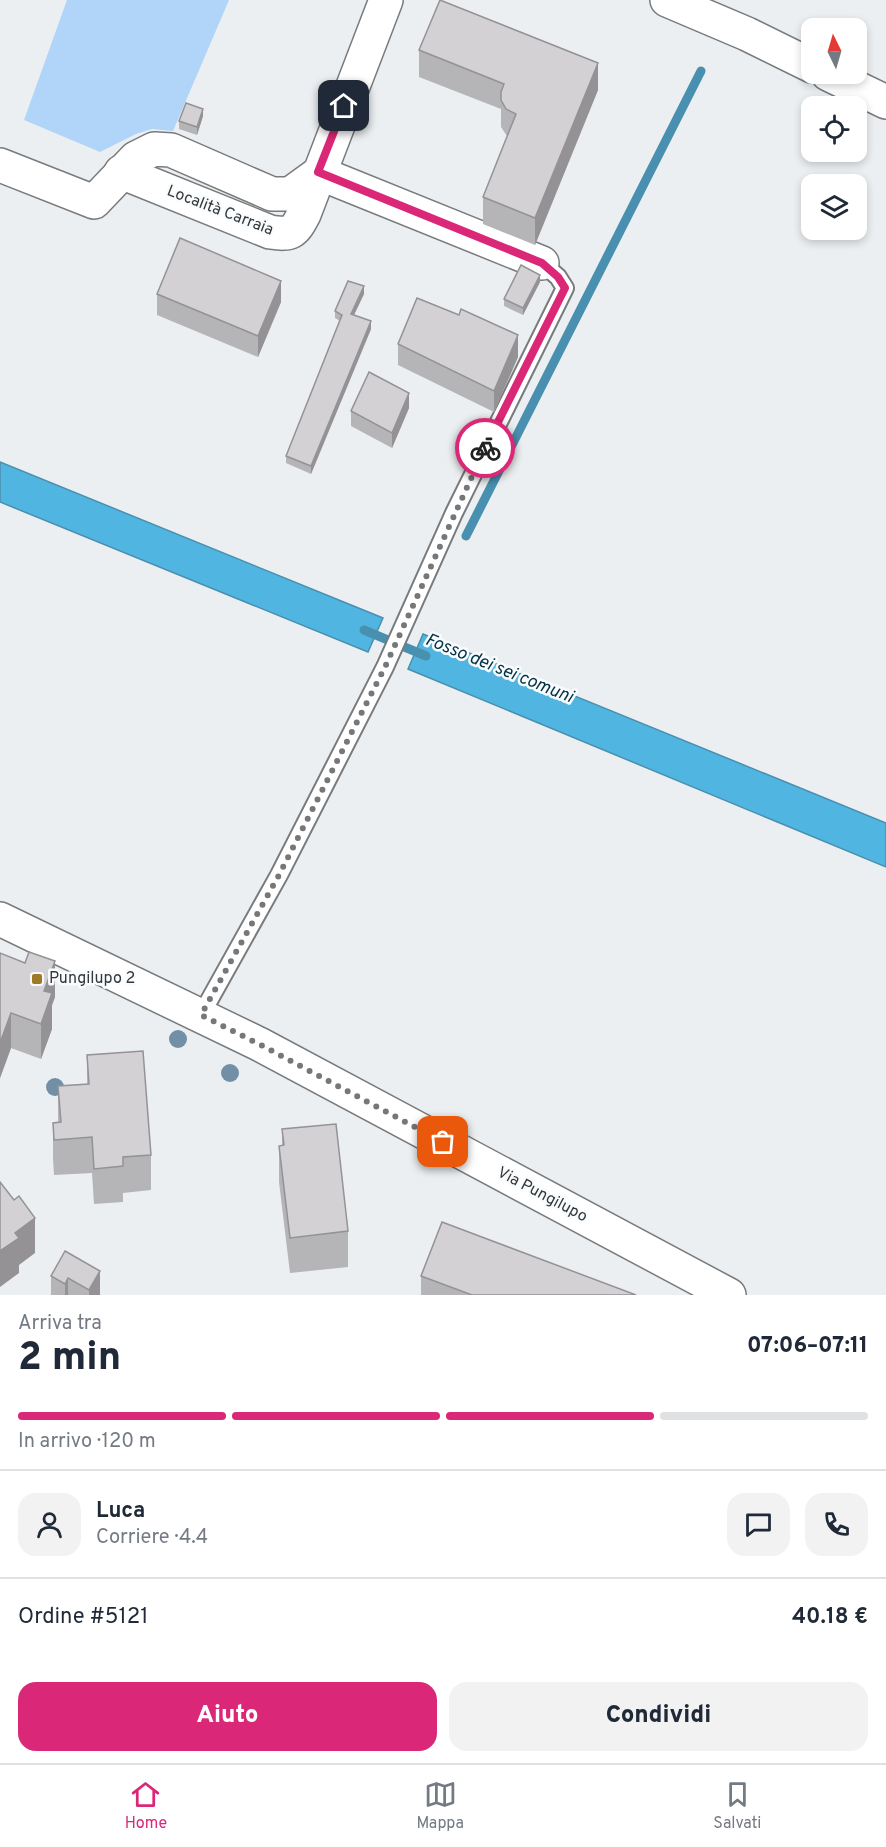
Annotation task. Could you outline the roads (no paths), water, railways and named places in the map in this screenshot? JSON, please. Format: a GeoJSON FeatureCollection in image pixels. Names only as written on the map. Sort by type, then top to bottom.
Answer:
{"type":"FeatureCollection","features":[{"type":"Feature","properties":{"kind":"street"},"geometry":{"type":"LineString","coordinates":[[0,165],[94,202],[136,158],[154,149],[171,150],[272,194],[290,194],[318,172],[386,0]]}},
{"type":"Feature","properties":{"kind":"street"},"geometry":{"type":"LineString","coordinates":[[667,0],[747,34],[801,61]]}},
{"type":"Feature","properties":{"kind":"street"},"geometry":{"type":"LineString","coordinates":[[849,84],[886,102]]}},
{"type":"Feature","properties":{"kind":"street"},"geometry":{"type":"LineString","coordinates":[[318,172],[542,263]]}},
{"type":"Feature","properties":{"kind":"street","name":"Via Pungilupo"},"geometry":{"type":"LineString","coordinates":[[0,919],[259,1044],[729,1295]]}},
{"type":"Feature","properties":{"kind":"lane"},"geometry":{"type":"LineString","coordinates":[[201,1015],[279,875],[385,667],[467,485],[565,288],[558,277],[542,263]]}},
{"type":"Feature","properties":{"kind":"water"},"geometry":{"type":"Polygon","coordinates":[[[0,462],[383,618],[368,652],[0,502],[0,462]]]}},
{"type":"Feature","properties":{"kind":"water"},"geometry":{"type":"Polygon","coordinates":[[[423,634],[886,823],[886,867],[408,669],[423,634]]]}},
{"type":"Feature","properties":{"kind":"waterway"},"geometry":{"type":"LineString","coordinates":[[466,536],[701,71]]}},
{"type":"Feature","properties":{"kind":"waterway","name":"Fosso dei sei comuni"},"geometry":{"type":"LineString","coordinates":[[364,630],[426,656]]}},
{"type":"Feature","properties":{"kind":"place","name":"Pungilupo 2"},"geometry":{"type":"Point","coordinates":[37,979]}}]}
